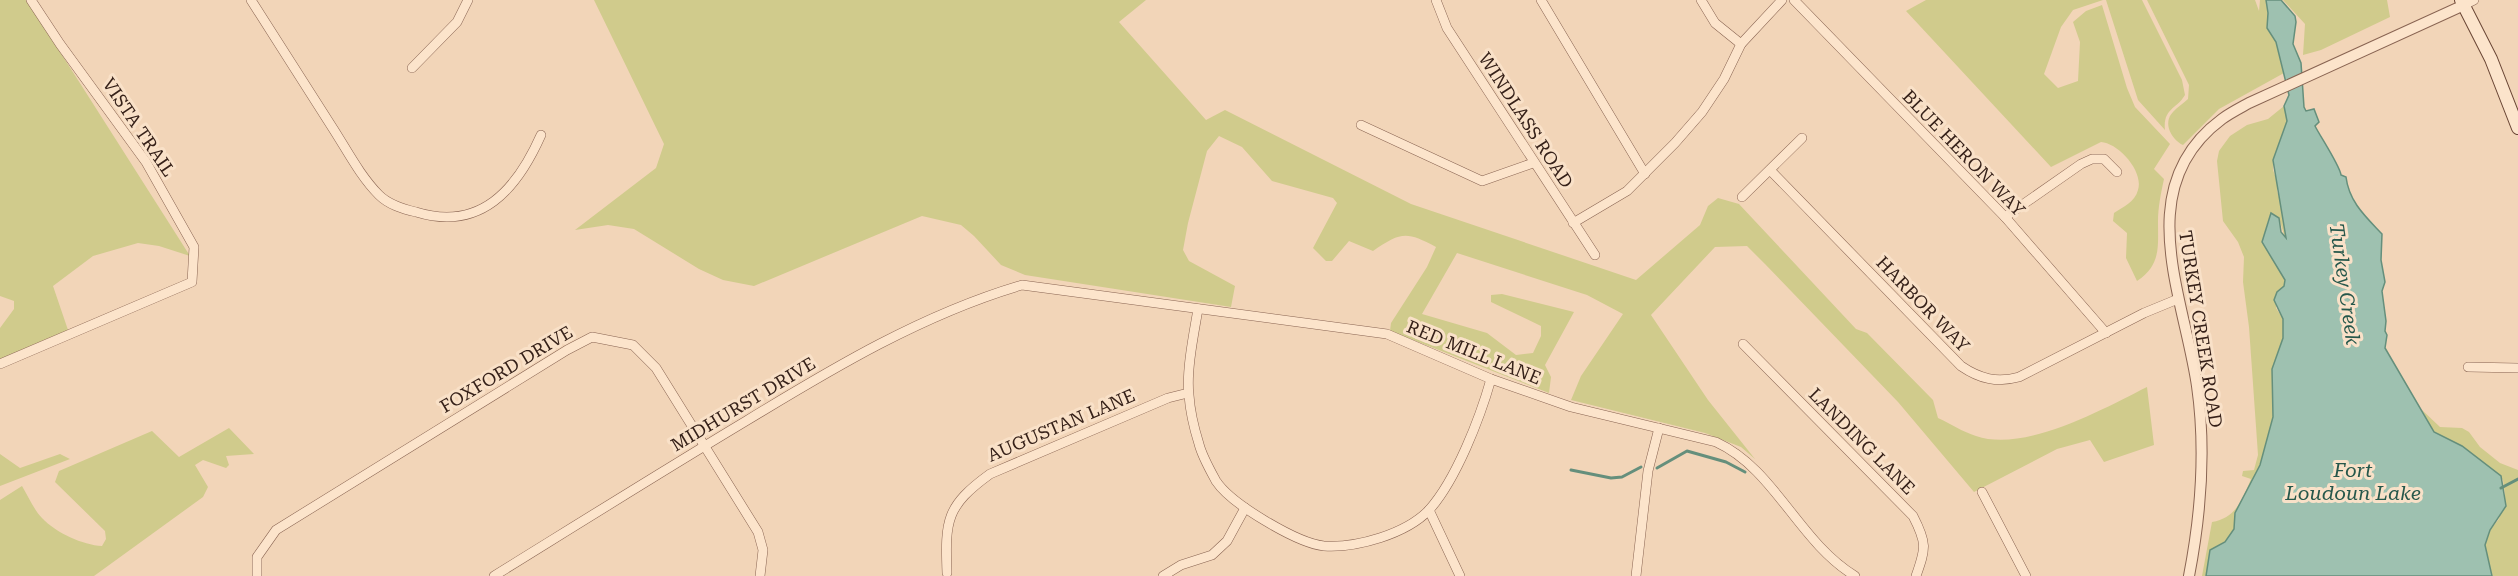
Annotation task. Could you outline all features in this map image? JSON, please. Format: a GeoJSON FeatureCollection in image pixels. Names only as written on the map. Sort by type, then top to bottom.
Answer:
{"type":"FeatureCollection","features":[{"type":"Feature","properties":{"kind":"main road"},"geometry":{"type":"LineString","coordinates":[[2466,2],[2492,59],[2518,128]]}},
{"type":"Feature","properties":{"kind":"street","name":"VISTA TRAIL"},"geometry":{"type":"LineString","coordinates":[[0,364],[192,282],[194,247],[146,162],[60,44],[31,0]]}},
{"type":"Feature","properties":{"kind":"street"},"geometry":{"type":"LineString","coordinates":[[251,0],[357,166],[380,196],[392,204],[431,217],[459,216],[487,206],[513,186],[531,158],[542,135]]}},
{"type":"Feature","properties":{"kind":"street"},"geometry":{"type":"LineString","coordinates":[[411,68],[457,22],[468,0]]}},
{"type":"Feature","properties":{"kind":"street","name":"WINDLASS ROAD"},"geometry":{"type":"LineString","coordinates":[[1436,0],[1447,28],[1595,255]]}},
{"type":"Feature","properties":{"kind":"street"},"geometry":{"type":"LineString","coordinates":[[1541,0],[1645,174]]}},
{"type":"Feature","properties":{"kind":"street"},"geometry":{"type":"LineString","coordinates":[[1701,0],[1715,23],[1741,44]]}},
{"type":"Feature","properties":{"kind":"street"},"geometry":{"type":"LineString","coordinates":[[1573,223],[1627,191],[1645,174],[1702,112],[1724,79],[1741,44],[1782,0]]}},
{"type":"Feature","properties":{"kind":"street","name":"BLUE HERON WAY"},"geometry":{"type":"LineString","coordinates":[[1794,0],[2005,217],[2106,333]]}},
{"type":"Feature","properties":{"kind":"street","name":"TURKEY CREEK ROAD"},"geometry":{"type":"LineString","coordinates":[[2189,576],[2199,514],[2201,424],[2197,386],[2178,299],[2168,228],[2170,202],[2189,154],[2221,120],[2249,103],[2466,2]]}},
{"type":"Feature","properties":{"kind":"street"},"geometry":{"type":"LineString","coordinates":[[1361,125],[1482,181],[1533,163]]}},
{"type":"Feature","properties":{"kind":"street"},"geometry":{"type":"LineString","coordinates":[[1742,197],[1802,138]]}},
{"type":"Feature","properties":{"kind":"street"},"geometry":{"type":"LineString","coordinates":[[2005,217],[2081,164],[2092,159],[2104,159],[2117,172]]}},
{"type":"Feature","properties":{"kind":"street","name":"HARBOR WAY"},"geometry":{"type":"LineString","coordinates":[[1770,170],[1961,366],[1974,375],[2000,381],[2019,377],[2144,313],[2178,299]]}},
{"type":"Feature","properties":{"kind":"street","name":"RED MILL LANE"},"geometry":{"type":"LineString","coordinates":[[1022,285],[1387,334],[1491,379],[1571,407],[1716,442],[1731,449],[1750,464],[1811,540],[1855,576]]}},
{"type":"Feature","properties":{"kind":"street","name":"MIDHURST DRIVE"},"geometry":{"type":"LineString","coordinates":[[494,576],[848,359],[913,328],[998,292],[1022,285]]}},
{"type":"Feature","properties":{"kind":"street"},"geometry":{"type":"LineString","coordinates":[[1198,309],[1188,393],[1199,446],[1217,482],[1245,508],[1284,532],[1323,546],[1371,541],[1405,529],[1429,510],[1452,477],[1485,402],[1491,379]]}},
{"type":"Feature","properties":{"kind":"street","name":"FOXFORD DRIVE"},"geometry":{"type":"LineString","coordinates":[[257,576],[257,557],[276,530],[567,350],[592,337],[633,345],[656,368],[758,532],[763,550],[760,576]]}},
{"type":"Feature","properties":{"kind":"street","name":"LANDING LANE"},"geometry":{"type":"LineString","coordinates":[[1743,344],[1913,516],[1922,534],[1924,553],[1916,576]]}},
{"type":"Feature","properties":{"kind":"street"},"geometry":{"type":"LineString","coordinates":[[2468,367],[2518,368]]}},
{"type":"Feature","properties":{"kind":"street","name":"AUGUSTAN LANE"},"geometry":{"type":"LineString","coordinates":[[947,573],[946,539],[952,511],[966,491],[982,479],[1168,398],[1188,393]]}},
{"type":"Feature","properties":{"kind":"street"},"geometry":{"type":"LineString","coordinates":[[1636,576],[1648,471],[1659,428]]}},
{"type":"Feature","properties":{"kind":"street"},"geometry":{"type":"LineString","coordinates":[[1982,492],[2026,576]]}},
{"type":"Feature","properties":{"kind":"street"},"geometry":{"type":"LineString","coordinates":[[1163,576],[1181,565],[1212,555],[1227,541],[1245,508]]}},
{"type":"Feature","properties":{"kind":"street"},"geometry":{"type":"LineString","coordinates":[[1429,510],[1460,576]]}},
{"type":"Feature","properties":{"kind":"shaded area"},"geometry":{"type":"Polygon","coordinates":[[[0,0],[27,0],[190,256],[159,246],[138,243],[93,256],[53,286],[68,330],[0,359],[0,328],[14,309],[14,301],[0,296],[0,0]]]}},
{"type":"Feature","properties":{"kind":"shaded area"},"geometry":{"type":"Polygon","coordinates":[[[594,0],[1146,0],[1119,22],[1206,120],[1225,110],[1411,204],[1636,280],[1700,225],[1708,206],[1718,198],[1739,204],[1856,329],[1867,333],[1933,400],[1938,418],[1976,436],[1996,440],[2017,439],[2040,434],[2086,417],[2147,387],[2154,445],[2104,462],[2090,440],[2057,449],[1974,492],[1898,402],[1747,246],[1715,247],[1651,315],[1708,400],[1755,459],[1741,447],[1705,433],[1571,400],[1581,376],[1623,314],[1587,295],[1457,253],[1422,314],[1487,333],[1516,355],[1533,353],[1541,336],[1541,326],[1491,302],[1491,295],[1502,294],[1574,312],[1545,365],[1551,377],[1549,393],[1390,331],[1391,323],[1427,267],[1436,247],[1410,236],[1397,237],[1373,251],[1349,241],[1332,261],[1326,261],[1313,248],[1337,203],[1333,198],[1272,181],[1242,147],[1219,136],[1207,151],[1183,250],[1189,261],[1235,286],[1231,307],[1025,275],[1001,265],[961,225],[922,216],[754,286],[723,280],[699,269],[634,229],[608,225],[575,230],[656,168],[664,144],[594,0]]]}},
{"type":"Feature","properties":{"kind":"shaded area"},"geometry":{"type":"Polygon","coordinates":[[[1926,0],[2103,0],[2073,10],[2061,27],[2044,74],[2058,88],[2078,81],[2080,42],[2073,22],[2086,11],[2102,5],[2135,107],[2170,144],[2154,169],[2164,179],[2156,255],[2145,275],[2137,281],[2126,258],[2127,233],[2113,221],[2114,213],[2131,201],[2138,190],[2137,175],[2128,159],[2115,147],[2101,142],[2051,167],[1906,11],[1926,0]]]}},
{"type":"Feature","properties":{"kind":"shaded area"},"geometry":{"type":"Polygon","coordinates":[[[2106,0],[2142,0],[2182,80],[2185,95],[2168,113],[2165,130],[2138,100],[2106,0]]]}},
{"type":"Feature","properties":{"kind":"shaded area"},"geometry":{"type":"Polygon","coordinates":[[[2147,0],[2255,0],[2259,11],[2260,0],[2266,0],[2267,28],[2276,42],[2284,73],[2219,109],[2183,145],[2179,143],[2170,131],[2168,121],[2173,112],[2188,99],[2189,85],[2147,0]]]}},
{"type":"Feature","properties":{"kind":"shaded area"},"geometry":{"type":"Polygon","coordinates":[[[2283,0],[2387,0],[2390,17],[2321,50],[2303,55],[2305,24],[2283,0]]]}},
{"type":"Feature","properties":{"kind":"shaded area"},"geometry":{"type":"Polygon","coordinates":[[[2284,106],[2287,121],[2273,160],[2273,170],[2278,184],[2277,191],[2287,245],[2279,218],[2268,221],[2262,242],[2285,280],[2284,286],[2277,292],[2276,308],[2283,319],[2283,338],[2272,369],[2273,417],[2260,465],[2235,513],[2234,529],[2225,542],[2210,550],[2206,576],[2202,576],[2212,522],[2227,517],[2237,507],[2251,479],[2242,476],[2243,471],[2254,470],[2258,455],[2249,327],[2243,282],[2244,257],[2238,242],[2223,221],[2217,161],[2219,151],[2230,136],[2247,125],[2268,119],[2284,106]]]}},
{"type":"Feature","properties":{"kind":"shaded area"},"geometry":{"type":"Polygon","coordinates":[[[2422,410],[2440,427],[2462,428],[2469,432],[2480,447],[2500,463],[2518,470],[2518,576],[2492,576],[2485,545],[2490,530],[2499,519],[2505,495],[2503,480],[2472,453],[2434,432],[2422,410]]]}},
{"type":"Feature","properties":{"kind":"shaded area"},"geometry":{"type":"Polygon","coordinates":[[[229,428],[254,454],[226,456],[229,465],[226,468],[203,460],[195,465],[208,487],[203,497],[94,576],[0,576],[0,500],[22,486],[39,515],[55,529],[78,541],[102,546],[106,539],[105,531],[55,482],[59,471],[152,431],[179,457],[229,428]]]}},
{"type":"Feature","properties":{"kind":"shaded area"},"geometry":{"type":"Polygon","coordinates":[[[0,454],[20,468],[60,454],[70,459],[0,486],[0,454]]]}},
{"type":"Feature","properties":{"kind":"water","name":"Fort Loudoun Lake"},"geometry":{"type":"Polygon","coordinates":[[[2266,0],[2281,0],[2295,16],[2293,44],[2301,63],[2304,107],[2306,111],[2314,109],[2319,122],[2315,126],[2341,175],[2346,177],[2354,202],[2382,234],[2381,260],[2385,282],[2382,291],[2387,335],[2385,348],[2434,432],[2462,446],[2501,476],[2506,506],[2490,530],[2485,545],[2492,576],[2206,576],[2210,550],[2225,542],[2234,529],[2235,513],[2260,465],[2273,417],[2272,369],[2283,338],[2283,319],[2274,300],[2277,292],[2284,286],[2285,280],[2262,242],[2271,213],[2279,218],[2281,232],[2286,238],[2273,160],[2287,121],[2284,106],[2289,95],[2276,42],[2267,28],[2266,0]]]}},
{"type":"Feature","properties":{"kind":"waterway"},"geometry":{"type":"LineString","coordinates":[[1657,468],[1687,451],[1726,462],[1745,472]]}},
{"type":"Feature","properties":{"kind":"waterway"},"geometry":{"type":"LineString","coordinates":[[1571,470],[1611,478],[1622,477],[1641,467]]}},
{"type":"Feature","properties":{"kind":"waterway"},"geometry":{"type":"LineString","coordinates":[[2501,488],[2518,479]]}},
{"type":"Feature","properties":{"kind":"water label","name":"Turkey Creek"},"geometry":{"type":"Point","coordinates":[2345,284]}}]}
